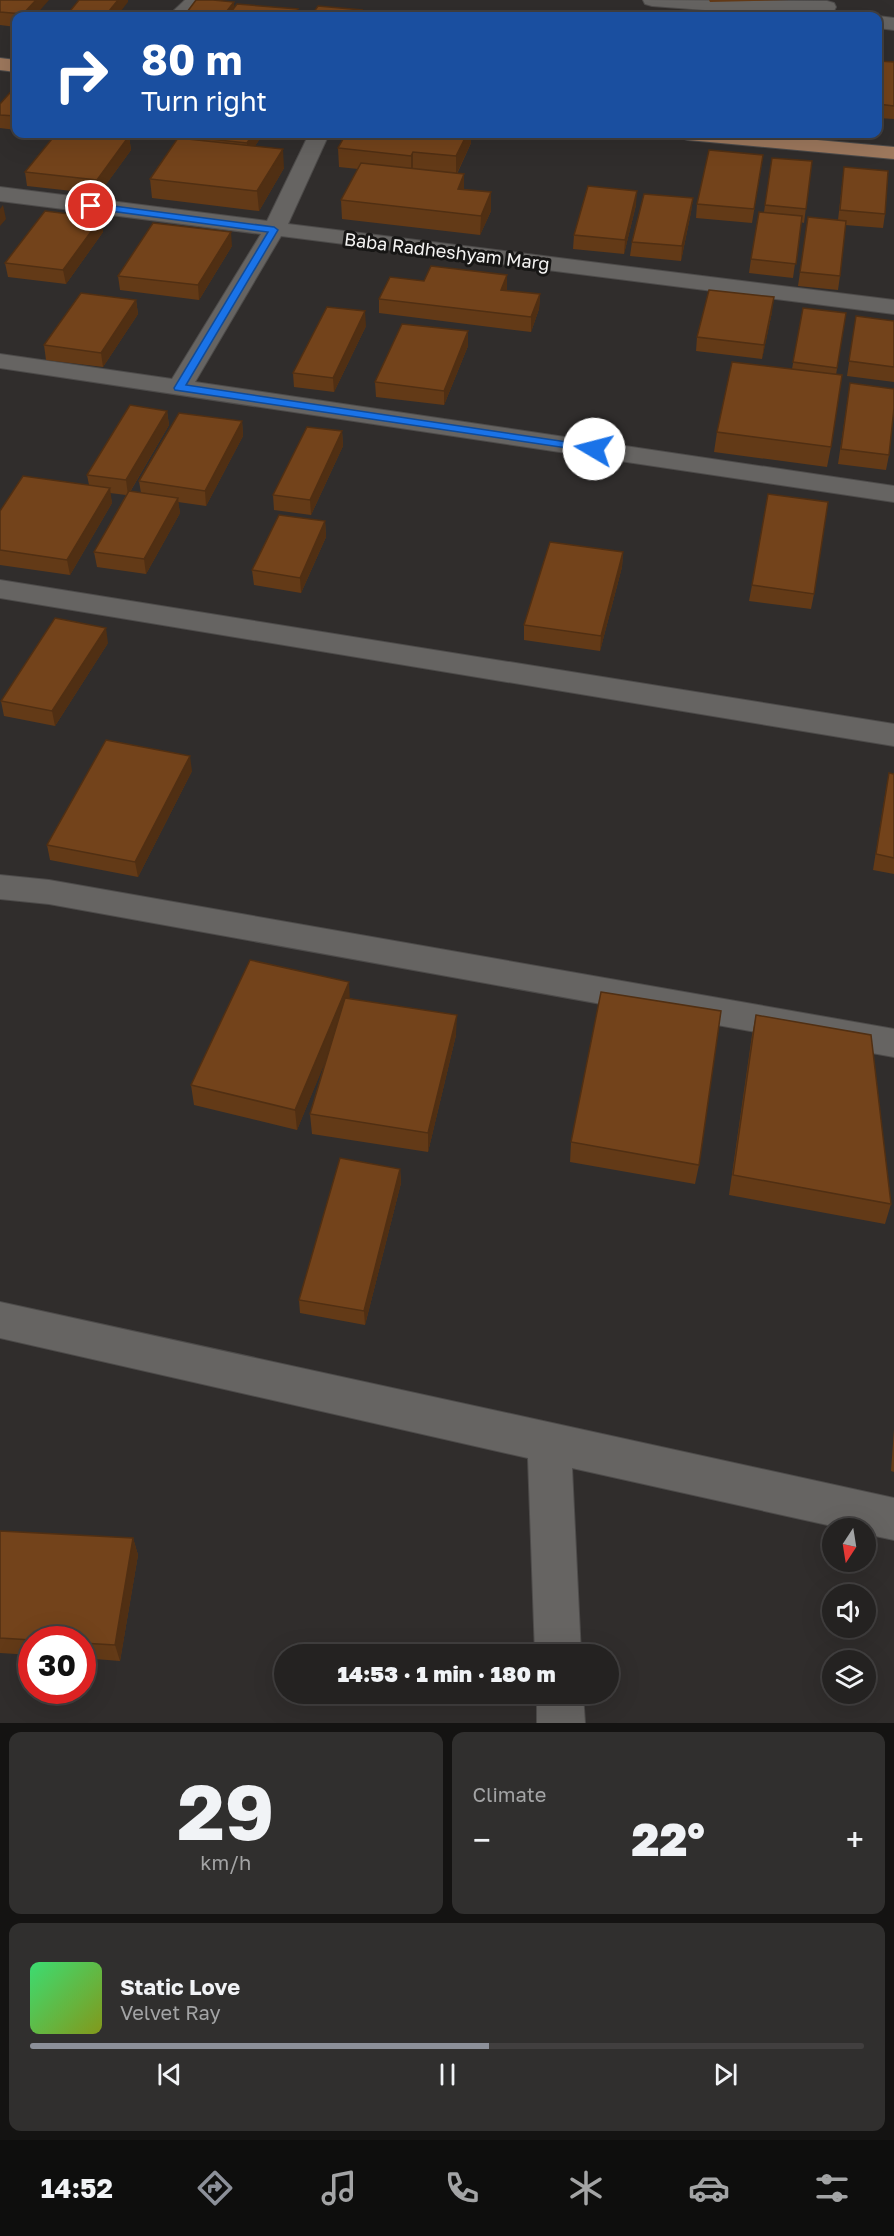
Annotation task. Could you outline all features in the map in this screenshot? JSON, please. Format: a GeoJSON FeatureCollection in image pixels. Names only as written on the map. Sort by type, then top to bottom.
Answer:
{"type":"FeatureCollection","features":[{"type":"Feature","properties":{"kind":"main road"},"geometry":{"type":"LineString","coordinates":[[731,138],[894,153]]}},
{"type":"Feature","properties":{"kind":"street"},"geometry":{"type":"LineString","coordinates":[[182,12],[195,0]]}},
{"type":"Feature","properties":{"kind":"street"},"geometry":{"type":"LineString","coordinates":[[652,0],[718,5],[822,4],[837,12]]}},
{"type":"Feature","properties":{"kind":"street"},"geometry":{"type":"LineString","coordinates":[[179,388],[274,230],[317,138]]}},
{"type":"Feature","properties":{"kind":"street","name":"Baba Radheshyam Marg"},"geometry":{"type":"LineString","coordinates":[[0,194],[894,307]]}},
{"type":"Feature","properties":{"kind":"street"},"geometry":{"type":"LineString","coordinates":[[0,361],[894,494]]}},
{"type":"Feature","properties":{"kind":"street"},"geometry":{"type":"LineString","coordinates":[[0,589],[894,735]]}},
{"type":"Feature","properties":{"kind":"street"},"geometry":{"type":"LineString","coordinates":[[0,887],[49,892],[894,1043]]}},
{"type":"Feature","properties":{"kind":"street"},"geometry":{"type":"LineString","coordinates":[[0,1320],[894,1519]]}},
{"type":"Feature","properties":{"kind":"street"},"geometry":{"type":"LineString","coordinates":[[549,1441],[558,1644]]}},
{"type":"Feature","properties":{"kind":"street"},"geometry":{"type":"LineString","coordinates":[[560,1704],[561,1723]]}},
{"type":"Feature","properties":{"kind":"building"},"geometry":{"type":"Polygon","coordinates":[[[0,0],[36,0],[25,12],[0,12],[0,0]]]}},
{"type":"Feature","properties":{"kind":"building"},"geometry":{"type":"Polygon","coordinates":[[[79,0],[118,0],[108,12],[69,12],[79,0]]]}},
{"type":"Feature","properties":{"kind":"building"},"geometry":{"type":"Polygon","coordinates":[[[196,0],[234,2],[226,12],[187,12],[196,0]]]}},
{"type":"Feature","properties":{"kind":"building"},"geometry":{"type":"Polygon","coordinates":[[[237,4],[298,9],[296,12],[231,12],[237,4]]]}},
{"type":"Feature","properties":{"kind":"building"},"geometry":{"type":"Polygon","coordinates":[[[318,6],[362,10],[361,12],[314,12],[318,6]]]}},
{"type":"Feature","properties":{"kind":"building"},"geometry":{"type":"Polygon","coordinates":[[[882,61],[894,62],[894,106],[882,104],[882,61]]]}},
{"type":"Feature","properties":{"kind":"building"},"geometry":{"type":"Polygon","coordinates":[[[12,90],[12,116],[0,115],[0,104],[12,90]]]}},
{"type":"Feature","properties":{"kind":"building"},"geometry":{"type":"Polygon","coordinates":[[[53,138],[128,138],[97,180],[25,172],[53,138]]]}},
{"type":"Feature","properties":{"kind":"building"},"geometry":{"type":"Polygon","coordinates":[[[178,138],[283,149],[257,191],[150,179],[178,138]]]}},
{"type":"Feature","properties":{"kind":"building"},"geometry":{"type":"Polygon","coordinates":[[[199,138],[250,138],[247,143],[199,138]]]}},
{"type":"Feature","properties":{"kind":"building"},"geometry":{"type":"Polygon","coordinates":[[[344,138],[465,138],[456,156],[413,152],[411,156],[338,148],[344,138]]]}},
{"type":"Feature","properties":{"kind":"building"},"geometry":{"type":"Polygon","coordinates":[[[709,150],[763,155],[754,209],[697,204],[709,150]]]}},
{"type":"Feature","properties":{"kind":"building"},"geometry":{"type":"Polygon","coordinates":[[[772,158],[812,161],[806,209],[765,205],[772,158]]]}},
{"type":"Feature","properties":{"kind":"building"},"geometry":{"type":"Polygon","coordinates":[[[361,163],[464,174],[458,189],[491,192],[481,216],[341,200],[361,163]]]}},
{"type":"Feature","properties":{"kind":"building"},"geometry":{"type":"Polygon","coordinates":[[[844,167],[888,171],[885,214],[840,210],[844,167]]]}},
{"type":"Feature","properties":{"kind":"building"},"geometry":{"type":"Polygon","coordinates":[[[588,186],[637,191],[625,240],[574,235],[588,186]]]}},
{"type":"Feature","properties":{"kind":"building"},"geometry":{"type":"Polygon","coordinates":[[[644,194],[693,198],[682,246],[632,242],[644,194]]]}},
{"type":"Feature","properties":{"kind":"building"},"geometry":{"type":"Polygon","coordinates":[[[45,211],[101,218],[63,270],[5,263],[45,211]]]}},
{"type":"Feature","properties":{"kind":"building"},"geometry":{"type":"Polygon","coordinates":[[[759,212],[802,216],[796,264],[751,259],[759,212]]]}},
{"type":"Feature","properties":{"kind":"building"},"geometry":{"type":"Polygon","coordinates":[[[808,217],[846,221],[840,276],[800,272],[808,217]]]}},
{"type":"Feature","properties":{"kind":"building"},"geometry":{"type":"Polygon","coordinates":[[[153,223],[231,232],[198,285],[118,276],[153,223]]]}},
{"type":"Feature","properties":{"kind":"building"},"geometry":{"type":"Polygon","coordinates":[[[431,266],[507,275],[501,290],[540,294],[531,317],[379,299],[390,277],[424,281],[431,266]]]}},
{"type":"Feature","properties":{"kind":"building"},"geometry":{"type":"Polygon","coordinates":[[[709,290],[774,297],[764,345],[697,337],[709,290]]]}},
{"type":"Feature","properties":{"kind":"building"},"geometry":{"type":"Polygon","coordinates":[[[81,293],[136,300],[101,353],[44,345],[81,293]]]}},
{"type":"Feature","properties":{"kind":"building"},"geometry":{"type":"Polygon","coordinates":[[[327,307],[365,311],[333,378],[293,373],[327,307]]]}},
{"type":"Feature","properties":{"kind":"building"},"geometry":{"type":"Polygon","coordinates":[[[803,308],[846,313],[837,368],[793,362],[803,308]]]}},
{"type":"Feature","properties":{"kind":"building"},"geometry":{"type":"Polygon","coordinates":[[[856,316],[894,321],[894,367],[849,361],[856,316]]]}},
{"type":"Feature","properties":{"kind":"building"},"geometry":{"type":"Polygon","coordinates":[[[402,324],[468,331],[444,391],[375,382],[402,324]]]}},
{"type":"Feature","properties":{"kind":"building"},"geometry":{"type":"Polygon","coordinates":[[[732,362],[842,375],[831,447],[717,432],[732,362]]]}},
{"type":"Feature","properties":{"kind":"building"},"geometry":{"type":"Polygon","coordinates":[[[850,383],[894,389],[889,455],[841,449],[850,383]]]}},
{"type":"Feature","properties":{"kind":"building"},"geometry":{"type":"Polygon","coordinates":[[[130,405],[167,411],[126,480],[87,475],[130,405]]]}},
{"type":"Feature","properties":{"kind":"building"},"geometry":{"type":"Polygon","coordinates":[[[179,413],[242,421],[205,491],[139,481],[179,413]]]}},
{"type":"Feature","properties":{"kind":"building"},"geometry":{"type":"Polygon","coordinates":[[[307,427],[342,431],[310,500],[273,495],[307,427]]]}},
{"type":"Feature","properties":{"kind":"building"},"geometry":{"type":"Polygon","coordinates":[[[23,476],[110,488],[67,560],[0,550],[0,511],[23,476]]]}},
{"type":"Feature","properties":{"kind":"building"},"geometry":{"type":"Polygon","coordinates":[[[129,491],[178,498],[144,559],[94,552],[129,491]]]}},
{"type":"Feature","properties":{"kind":"building"},"geometry":{"type":"Polygon","coordinates":[[[768,494],[828,502],[814,594],[752,585],[768,494]]]}},
{"type":"Feature","properties":{"kind":"building"},"geometry":{"type":"Polygon","coordinates":[[[279,515],[325,521],[300,578],[252,570],[279,515]]]}},
{"type":"Feature","properties":{"kind":"building"},"geometry":{"type":"Polygon","coordinates":[[[550,542],[623,552],[601,636],[524,625],[550,542]]]}},
{"type":"Feature","properties":{"kind":"building"},"geometry":{"type":"Polygon","coordinates":[[[55,618],[106,628],[52,711],[1,701],[55,618]]]}},
{"type":"Feature","properties":{"kind":"building"},"geometry":{"type":"Polygon","coordinates":[[[106,740],[190,756],[135,862],[47,845],[106,740]]]}},
{"type":"Feature","properties":{"kind":"building"},"geometry":{"type":"Polygon","coordinates":[[[889,773],[894,774],[894,858],[876,854],[889,773]]]}},
{"type":"Feature","properties":{"kind":"building"},"geometry":{"type":"Polygon","coordinates":[[[250,960],[349,982],[295,1110],[191,1085],[250,960]]]}},
{"type":"Feature","properties":{"kind":"building"},"geometry":{"type":"Polygon","coordinates":[[[601,992],[721,1011],[699,1165],[571,1142],[601,992]]]}},
{"type":"Feature","properties":{"kind":"building"},"geometry":{"type":"Polygon","coordinates":[[[345,998],[457,1015],[428,1133],[310,1114],[345,998]]]}},
{"type":"Feature","properties":{"kind":"building"},"geometry":{"type":"Polygon","coordinates":[[[756,1015],[871,1035],[891,1204],[733,1175],[756,1015]]]}},
{"type":"Feature","properties":{"kind":"building"},"geometry":{"type":"Polygon","coordinates":[[[340,1158],[400,1169],[364,1311],[299,1300],[340,1158]]]}},
{"type":"Feature","properties":{"kind":"building"},"geometry":{"type":"Polygon","coordinates":[[[0,1531],[133,1538],[115,1645],[96,1644],[96,1626],[18,1626],[18,1639],[0,1638],[0,1531]]]}},
{"type":"Feature","properties":{"kind":"route"},"geometry":{"type":"LineString","coordinates":[[91,206],[274,230],[179,388],[594,449]]}}]}
